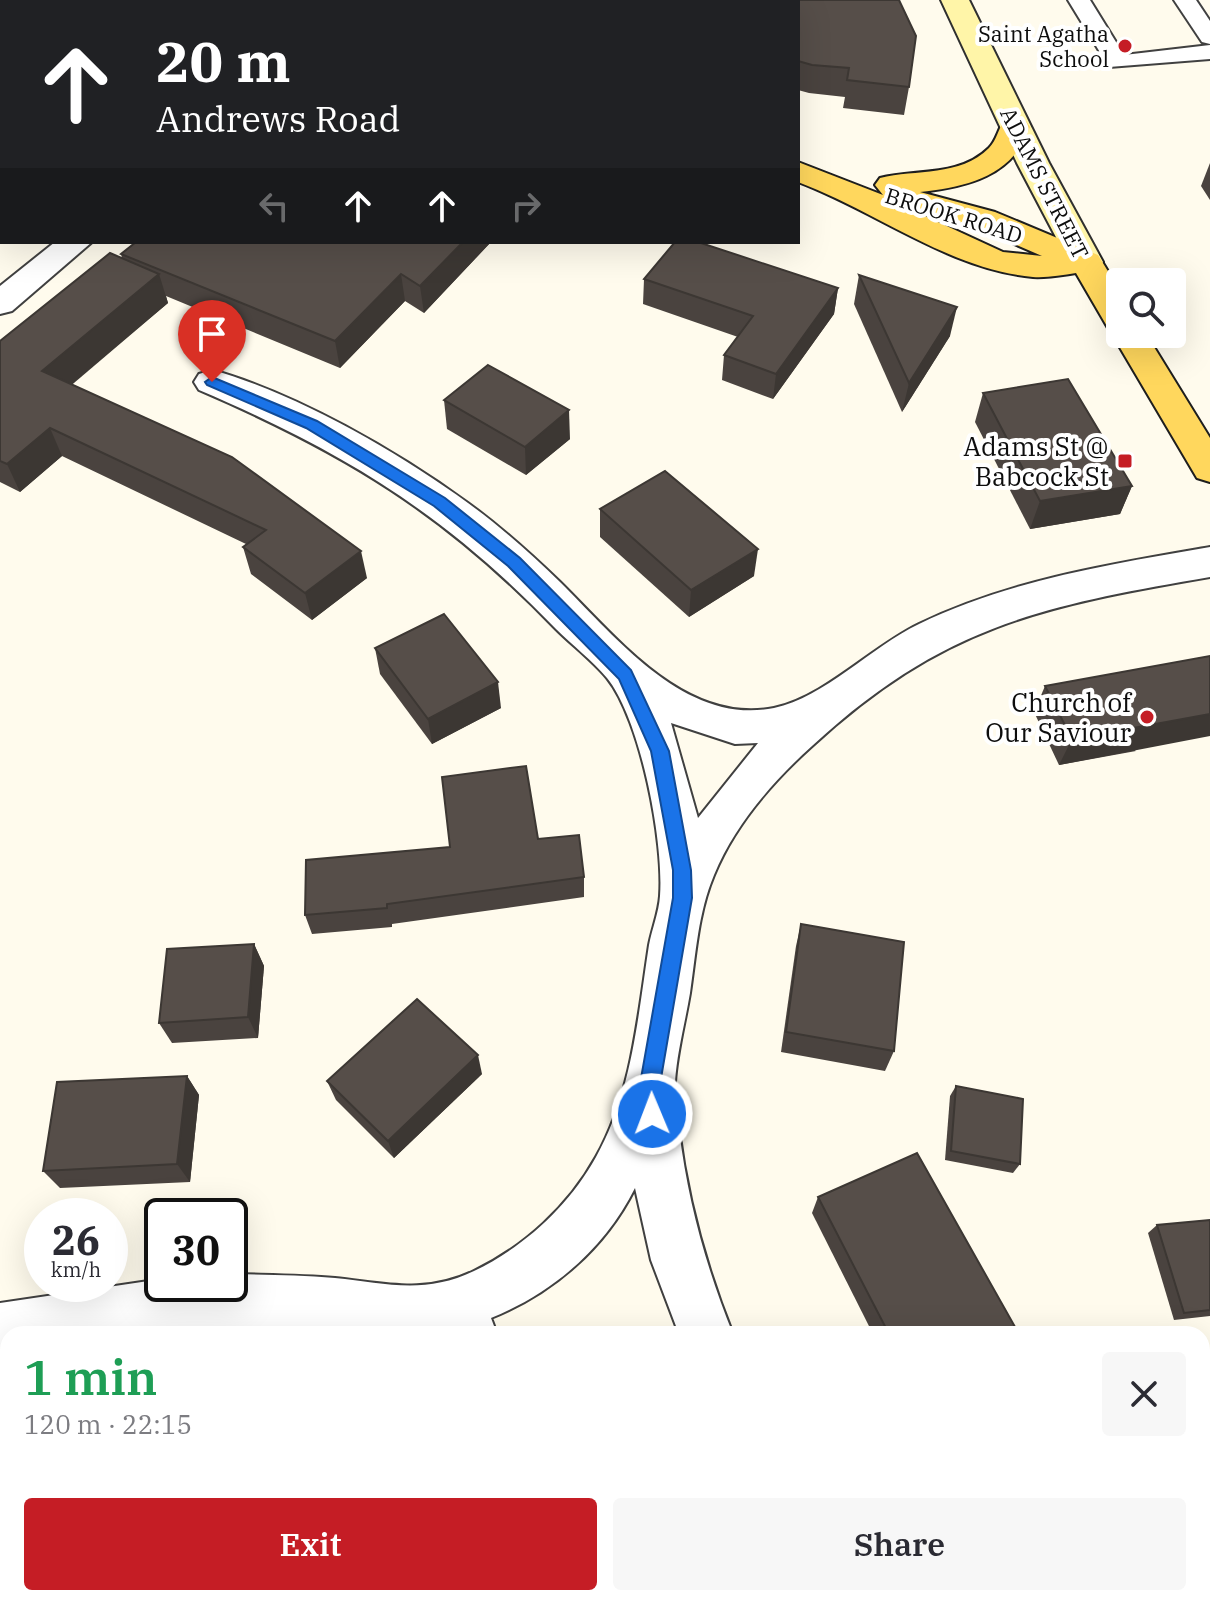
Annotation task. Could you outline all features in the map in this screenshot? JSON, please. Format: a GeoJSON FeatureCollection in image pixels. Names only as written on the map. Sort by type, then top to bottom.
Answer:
{"type":"FeatureCollection","features":[{"type":"Feature","properties":{"kind":"main road","name":"ADAMS STREET"},"geometry":{"type":"LineString","coordinates":[[955,0],[1015,127],[1106,296]]}},
{"type":"Feature","properties":{"kind":"main road"},"geometry":{"type":"LineString","coordinates":[[806,174],[891,185],[953,177],[998,157],[1013,139],[1015,127]]}},
{"type":"Feature","properties":{"kind":"main road","name":"BROOK ROAD"},"geometry":{"type":"LineString","coordinates":[[806,174],[878,204],[952,243],[996,261],[1036,267],[1086,262]]}},
{"type":"Feature","properties":{"kind":"main road"},"geometry":{"type":"LineString","coordinates":[[1137,348],[1210,469]]}},
{"type":"Feature","properties":{"kind":"street"},"geometry":{"type":"LineString","coordinates":[[0,303],[74,244]]}},
{"type":"Feature","properties":{"kind":"street"},"geometry":{"type":"LineString","coordinates":[[212,382],[311,424],[439,502],[514,562],[625,675],[668,706],[724,724],[756,726],[783,722],[829,704]]}},
{"type":"Feature","properties":{"kind":"street"},"geometry":{"type":"LineString","coordinates":[[682,898],[708,842],[764,764],[829,704],[886,659],[975,615],[1053,590],[1210,562]]}},
{"type":"Feature","properties":{"kind":"street"},"geometry":{"type":"LineString","coordinates":[[392,1314],[430,1312],[463,1304],[501,1287],[540,1261],[599,1200],[636,1128],[650,1084],[682,898],[679,837],[660,751],[625,675]]}},
{"type":"Feature","properties":{"kind":"street"},"geometry":{"type":"LineString","coordinates":[[650,1084],[661,1199],[691,1299],[703,1326]]}},
{"type":"Feature","properties":{"kind":"street"},"geometry":{"type":"LineString","coordinates":[[25,1326],[108,1313],[234,1301],[304,1303],[392,1314],[439,1326]]}},
{"type":"Feature","properties":{"kind":"lane"},"geometry":{"type":"LineString","coordinates":[[1079,0],[1117,62],[1210,52]]}},
{"type":"Feature","properties":{"kind":"lane"},"geometry":{"type":"LineString","coordinates":[[1185,0],[1210,37]]}},
{"type":"Feature","properties":{"kind":"building"},"geometry":{"type":"Polygon","coordinates":[[[800,0],[899,0],[916,36],[909,87],[847,80],[849,68],[800,62],[800,0]]]}},
{"type":"Feature","properties":{"kind":"building"},"geometry":{"type":"Polygon","coordinates":[[[134,244],[461,244],[420,286],[401,274],[335,341],[121,254],[134,244]]]}},
{"type":"Feature","properties":{"kind":"building"},"geometry":{"type":"Polygon","coordinates":[[[673,244],[704,244],[838,288],[776,374],[724,355],[753,316],[644,279],[673,244]]]}},
{"type":"Feature","properties":{"kind":"building"},"geometry":{"type":"Polygon","coordinates":[[[110,253],[159,274],[42,371],[232,457],[361,551],[305,593],[243,547],[266,530],[50,428],[7,464],[0,461],[0,341],[110,253]]]}},
{"type":"Feature","properties":{"kind":"building"},"geometry":{"type":"Polygon","coordinates":[[[859,275],[957,307],[909,383],[859,275]]]}},
{"type":"Feature","properties":{"kind":"building"},"geometry":{"type":"Polygon","coordinates":[[[488,365],[569,410],[525,447],[444,400],[488,365]]]}},
{"type":"Feature","properties":{"kind":"building"},"geometry":{"type":"Polygon","coordinates":[[[1068,379],[1132,486],[1040,501],[983,393],[1068,379]]]}},
{"type":"Feature","properties":{"kind":"building"},"geometry":{"type":"Polygon","coordinates":[[[665,471],[758,549],[691,590],[600,509],[665,471]]]}},
{"type":"Feature","properties":{"kind":"building"},"geometry":{"type":"Polygon","coordinates":[[[444,614],[498,682],[428,719],[375,648],[444,614]]]}},
{"type":"Feature","properties":{"kind":"building"},"geometry":{"type":"Polygon","coordinates":[[[1210,656],[1210,714],[1150,725],[1072,739],[1045,686],[1210,656]]]}},
{"type":"Feature","properties":{"kind":"building"},"geometry":{"type":"Polygon","coordinates":[[[526,766],[538,839],[579,835],[584,877],[387,904],[387,908],[305,915],[306,860],[450,847],[442,777],[526,766]]]}},
{"type":"Feature","properties":{"kind":"building"},"geometry":{"type":"Polygon","coordinates":[[[801,924],[904,942],[894,1051],[786,1032],[801,924]]]}},
{"type":"Feature","properties":{"kind":"building"},"geometry":{"type":"Polygon","coordinates":[[[254,944],[248,1017],[159,1023],[167,949],[254,944]]]}},
{"type":"Feature","properties":{"kind":"building"},"geometry":{"type":"Polygon","coordinates":[[[417,999],[478,1055],[388,1141],[327,1081],[417,999]]]}},
{"type":"Feature","properties":{"kind":"building"},"geometry":{"type":"Polygon","coordinates":[[[187,1076],[177,1164],[43,1171],[57,1082],[187,1076]]]}},
{"type":"Feature","properties":{"kind":"building"},"geometry":{"type":"Polygon","coordinates":[[[956,1086],[1023,1099],[1020,1164],[951,1151],[956,1086]]]}},
{"type":"Feature","properties":{"kind":"building"},"geometry":{"type":"Polygon","coordinates":[[[917,1153],[1014,1326],[885,1326],[818,1197],[917,1153]]]}},
{"type":"Feature","properties":{"kind":"building"},"geometry":{"type":"Polygon","coordinates":[[[1210,1220],[1210,1310],[1184,1313],[1157,1225],[1210,1220]]]}},
{"type":"Feature","properties":{"kind":"place","name":"Saint Agatha School"},"geometry":{"type":"Point","coordinates":[1125,46]}},
{"type":"Feature","properties":{"kind":"place","name":"Adams St @ Babcock St"},"geometry":{"type":"Point","coordinates":[1125,461]}},
{"type":"Feature","properties":{"kind":"place","name":"Church of Our Saviour"},"geometry":{"type":"Point","coordinates":[1147,717]}},
{"type":"Feature","properties":{"kind":"route"},"geometry":{"type":"LineString","coordinates":[[212,382],[311,424],[439,502],[514,562],[625,675],[649,720],[660,751],[679,837],[682,870],[682,898],[650,1084],[652,1114]]}}]}
